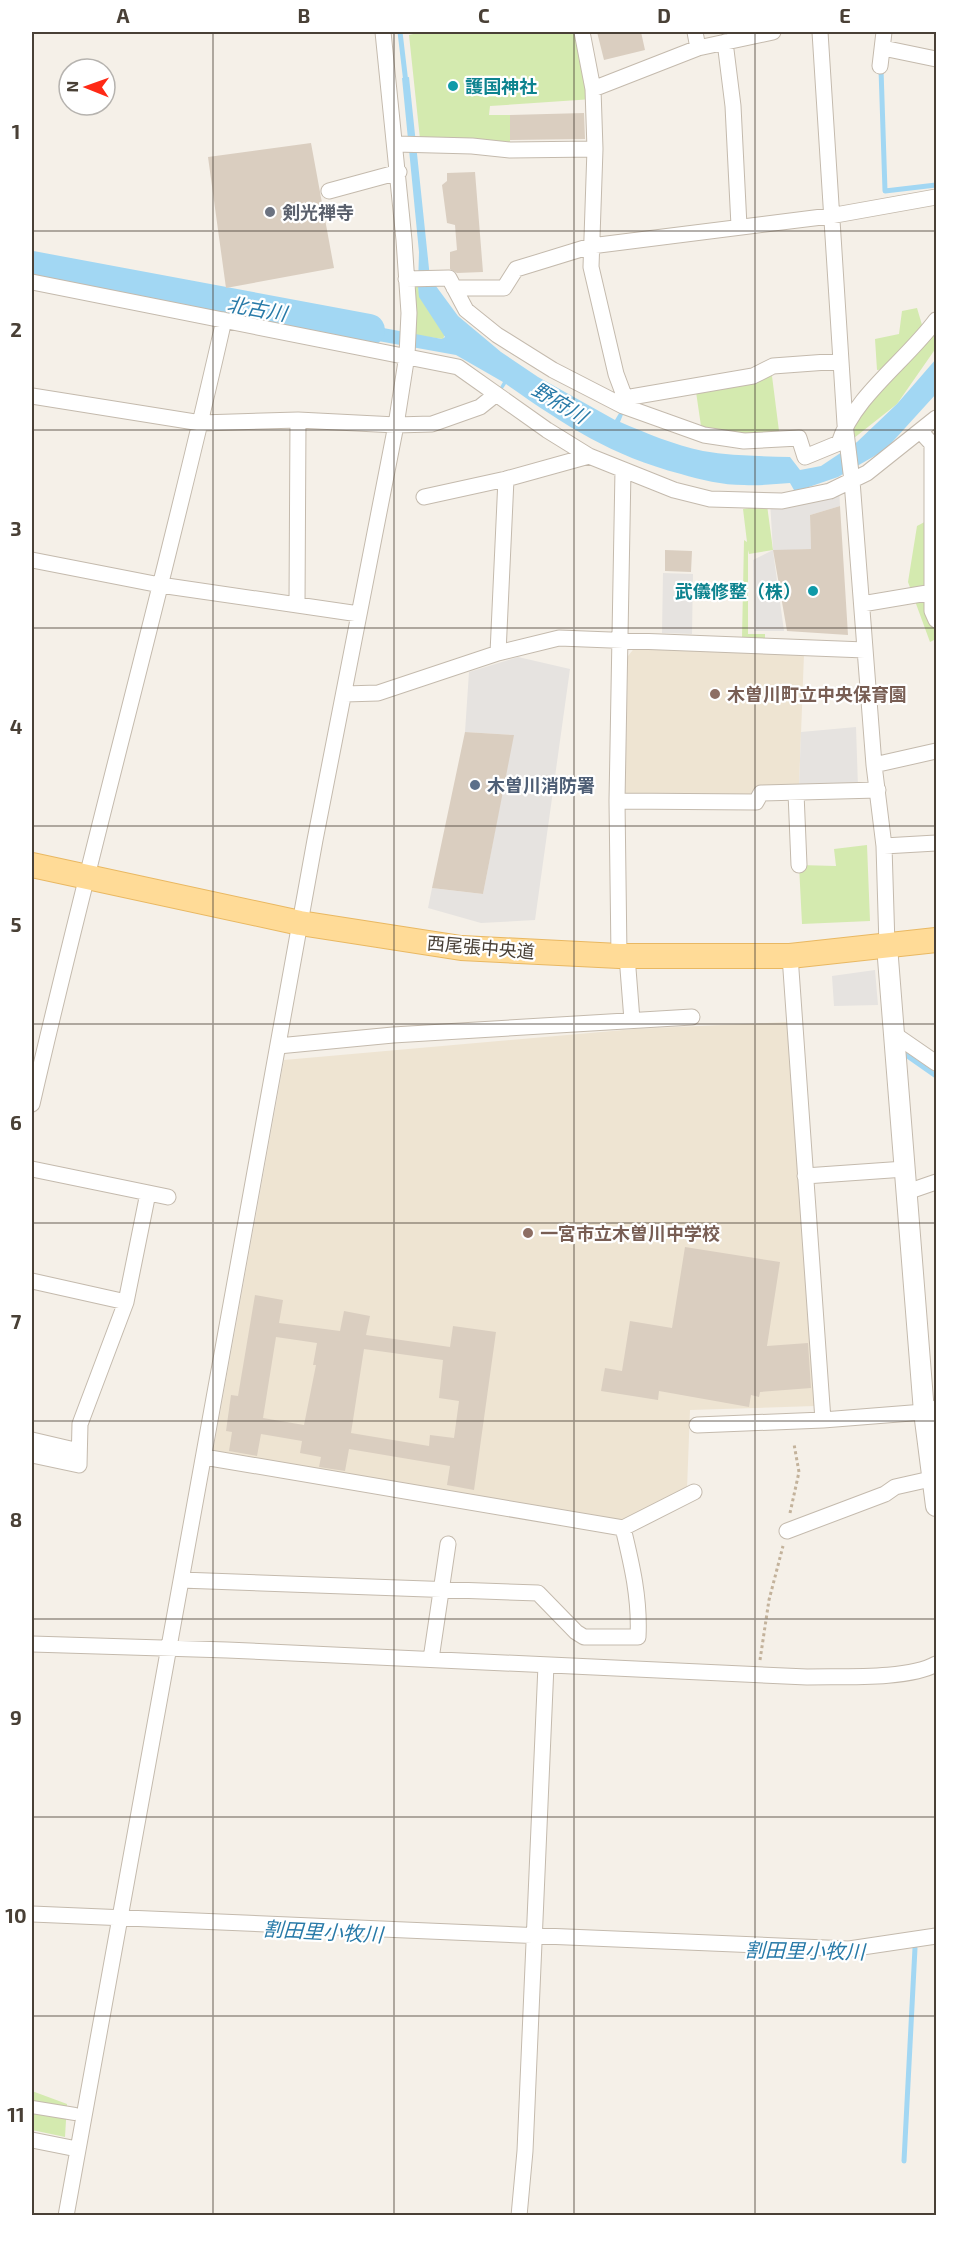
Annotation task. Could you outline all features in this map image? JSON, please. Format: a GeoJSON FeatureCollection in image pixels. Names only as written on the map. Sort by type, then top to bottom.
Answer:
{"type":"FeatureCollection","features":[{"type":"Feature","properties":{"kind":"main road","name":"西尾張中央道"},"geometry":{"type":"LineString","coordinates":[[32,865],[300,923],[461,948],[623,956],[790,956],[936,940]]}},
{"type":"Feature","properties":{"kind":"street"},"geometry":{"type":"LineString","coordinates":[[66,2216],[167,1649],[300,923],[396,425],[407,353],[411,279],[399,172],[399,144],[383,32]]}},
{"type":"Feature","properties":{"kind":"street"},"geometry":{"type":"LineString","coordinates":[[582,32],[593,89],[595,149],[591,267],[624,402]]}},
{"type":"Feature","properties":{"kind":"street"},"geometry":{"type":"LineString","coordinates":[[695,32],[698,48]]}},
{"type":"Feature","properties":{"kind":"street"},"geometry":{"type":"LineString","coordinates":[[593,89],[698,48],[773,32]]}},
{"type":"Feature","properties":{"kind":"street"},"geometry":{"type":"LineString","coordinates":[[820,32],[845,424],[874,765],[884,846],[887,946],[907,1192],[930,1410],[936,1506]]}},
{"type":"Feature","properties":{"kind":"street"},"geometry":{"type":"LineString","coordinates":[[880,66],[884,32]]}},
{"type":"Feature","properties":{"kind":"street"},"geometry":{"type":"LineString","coordinates":[[725,42],[733,106],[739,226]]}},
{"type":"Feature","properties":{"kind":"street"},"geometry":{"type":"LineString","coordinates":[[883,48],[936,59]]}},
{"type":"Feature","properties":{"kind":"street"},"geometry":{"type":"LineString","coordinates":[[399,144],[510,150],[595,149]]}},
{"type":"Feature","properties":{"kind":"street"},"geometry":{"type":"LineString","coordinates":[[329,191],[399,172]]}},
{"type":"Feature","properties":{"kind":"street"},"geometry":{"type":"LineString","coordinates":[[411,279],[504,288],[516,269],[591,246],[830,216],[936,197]]}},
{"type":"Feature","properties":{"kind":"street"},"geometry":{"type":"LineString","coordinates":[[32,282],[407,353],[458,367],[495,395],[589,456],[674,490],[710,499],[783,501],[830,491],[921,432],[936,418]]}},
{"type":"Feature","properties":{"kind":"street"},"geometry":{"type":"LineString","coordinates":[[447,283],[466,310],[497,335],[553,370],[704,435],[744,441],[799,438],[805,457],[839,443],[845,424],[854,409],[918,345],[936,320]]}},
{"type":"Feature","properties":{"kind":"street"},"geometry":{"type":"LineString","coordinates":[[32,1104],[86,876],[201,423],[224,320]]}},
{"type":"Feature","properties":{"kind":"street"},"geometry":{"type":"LineString","coordinates":[[624,402],[753,376],[773,366],[841,361]]}},
{"type":"Feature","properties":{"kind":"street"},"geometry":{"type":"LineString","coordinates":[[32,396],[201,423],[298,420],[396,425],[432,424],[480,406],[495,395]]}},
{"type":"Feature","properties":{"kind":"street"},"geometry":{"type":"LineString","coordinates":[[297,605],[298,420]]}},
{"type":"Feature","properties":{"kind":"street"},"geometry":{"type":"LineString","coordinates":[[921,432],[932,444],[934,465],[932,611],[936,620]]}},
{"type":"Feature","properties":{"kind":"street"},"geometry":{"type":"LineString","coordinates":[[424,497],[506,479],[589,456]]}},
{"type":"Feature","properties":{"kind":"street"},"geometry":{"type":"LineString","coordinates":[[623,470],[617,801],[623,956],[632,1020]]}},
{"type":"Feature","properties":{"kind":"street"},"geometry":{"type":"LineString","coordinates":[[498,653],[506,479]]}},
{"type":"Feature","properties":{"kind":"street"},"geometry":{"type":"LineString","coordinates":[[32,560],[160,585],[359,614]]}},
{"type":"Feature","properties":{"kind":"street"},"geometry":{"type":"LineString","coordinates":[[862,604],[933,592]]}},
{"type":"Feature","properties":{"kind":"street"},"geometry":{"type":"LineString","coordinates":[[345,694],[378,693],[498,653],[559,638],[621,638],[866,650]]}},
{"type":"Feature","properties":{"kind":"street"},"geometry":{"type":"LineString","coordinates":[[874,765],[936,751]]}},
{"type":"Feature","properties":{"kind":"street"},"geometry":{"type":"LineString","coordinates":[[617,801],[756,802],[761,793],[878,790]]}},
{"type":"Feature","properties":{"kind":"street"},"geometry":{"type":"LineString","coordinates":[[796,793],[799,865]]}},
{"type":"Feature","properties":{"kind":"street"},"geometry":{"type":"LineString","coordinates":[[884,846],[936,843]]}},
{"type":"Feature","properties":{"kind":"street"},"geometry":{"type":"LineString","coordinates":[[790,956],[823,1420]]}},
{"type":"Feature","properties":{"kind":"street"},"geometry":{"type":"LineString","coordinates":[[278,1046],[393,1035],[692,1017]]}},
{"type":"Feature","properties":{"kind":"street"},"geometry":{"type":"LineString","coordinates":[[894,1034],[936,1063]]}},
{"type":"Feature","properties":{"kind":"street"},"geometry":{"type":"LineString","coordinates":[[32,1169],[168,1197]]}},
{"type":"Feature","properties":{"kind":"street"},"geometry":{"type":"LineString","coordinates":[[805,1176],[905,1169]]}},
{"type":"Feature","properties":{"kind":"street"},"geometry":{"type":"LineString","coordinates":[[907,1192],[936,1182]]}},
{"type":"Feature","properties":{"kind":"street"},"geometry":{"type":"LineString","coordinates":[[32,1455],[79,1465],[80,1424],[126,1302],[148,1193]]}},
{"type":"Feature","properties":{"kind":"street"},"geometry":{"type":"LineString","coordinates":[[32,1281],[126,1302]]}},
{"type":"Feature","properties":{"kind":"street"},"geometry":{"type":"LineString","coordinates":[[697,1425],[823,1420],[930,1410]]}},
{"type":"Feature","properties":{"kind":"street"},"geometry":{"type":"LineString","coordinates":[[32,1440],[79,1451]]}},
{"type":"Feature","properties":{"kind":"street"},"geometry":{"type":"LineString","coordinates":[[204,1457],[623,1528],[694,1492]]}},
{"type":"Feature","properties":{"kind":"street"},"geometry":{"type":"LineString","coordinates":[[787,1531],[885,1494],[895,1487],[935,1479]]}},
{"type":"Feature","properties":{"kind":"street"},"geometry":{"type":"LineString","coordinates":[[181,1580],[538,1593],[576,1632],[584,1636],[638,1637],[640,1611],[623,1528]]}},
{"type":"Feature","properties":{"kind":"street"},"geometry":{"type":"LineString","coordinates":[[431,1659],[448,1544]]}},
{"type":"Feature","properties":{"kind":"street"},"geometry":{"type":"LineString","coordinates":[[32,1644],[759,1674],[860,1676],[928,1669],[936,1664]]}},
{"type":"Feature","properties":{"kind":"street"},"geometry":{"type":"LineString","coordinates":[[519,2216],[525,2151],[546,1665]]}},
{"type":"Feature","properties":{"kind":"street"},"geometry":{"type":"LineString","coordinates":[[32,1914],[849,1948],[936,1936]]}},
{"type":"Feature","properties":{"kind":"street"},"geometry":{"type":"LineString","coordinates":[[32,2107],[75,2114]]}},
{"type":"Feature","properties":{"kind":"street"},"geometry":{"type":"LineString","coordinates":[[32,2140],[77,2149]]}},
{"type":"Feature","properties":{"kind":"path"},"geometry":{"type":"LineString","coordinates":[[759,1674],[769,1600],[799,1472],[794,1444]]}},
{"type":"Feature","properties":{"kind":"shaded area"},"geometry":{"type":"Polygon","coordinates":[[[839,487],[840,506],[810,515],[811,549],[773,551],[784,631],[754,631],[753,560],[773,550],[770,501],[839,487]]]}},
{"type":"Feature","properties":{"kind":"shaded area"},"geometry":{"type":"Polygon","coordinates":[[[663,573],[693,574],[692,634],[662,633],[663,573]]]}},
{"type":"Feature","properties":{"kind":"shaded area","name":"木曽川町立中央保育園"},"geometry":{"type":"Polygon","coordinates":[[[636,646],[804,654],[799,787],[755,788],[749,797],[625,797],[628,656],[636,646]]]}},
{"type":"Feature","properties":{"kind":"shaded area"},"geometry":{"type":"Polygon","coordinates":[[[518,657],[570,669],[535,920],[481,923],[428,908],[432,888],[483,894],[513,735],[465,732],[469,672],[518,657]]]}},
{"type":"Feature","properties":{"kind":"shaded area"},"geometry":{"type":"Polygon","coordinates":[[[856,727],[858,787],[799,787],[801,732],[856,727]]]}},
{"type":"Feature","properties":{"kind":"shaded area"},"geometry":{"type":"Polygon","coordinates":[[[875,970],[878,1005],[834,1006],[832,976],[875,970]]]}},
{"type":"Feature","properties":{"kind":"shaded area","name":"一宮市立木曽川中学校"},"geometry":{"type":"Polygon","coordinates":[[[788,1022],[815,1406],[690,1410],[687,1489],[620,1522],[213,1452],[284,1060],[635,1029],[788,1022]]]}},
{"type":"Feature","properties":{"kind":"green space"},"geometry":{"type":"Polygon","coordinates":[[[422,32],[581,32],[593,99],[490,106],[489,115],[510,115],[510,142],[420,139],[409,35],[422,32]]]}},
{"type":"Feature","properties":{"kind":"green space"},"geometry":{"type":"Polygon","coordinates":[[[411,286],[418,287],[420,297],[445,334],[443,339],[414,335],[411,286]]]}},
{"type":"Feature","properties":{"kind":"green space"},"geometry":{"type":"Polygon","coordinates":[[[917,308],[925,335],[936,319],[936,348],[897,404],[854,438],[847,420],[894,368],[877,370],[875,339],[899,334],[902,311],[917,308]]]}},
{"type":"Feature","properties":{"kind":"green space"},"geometry":{"type":"Polygon","coordinates":[[[772,376],[779,431],[729,435],[709,431],[701,426],[695,385],[772,376]]]}},
{"type":"Feature","properties":{"kind":"green space"},"geometry":{"type":"Polygon","coordinates":[[[767,505],[773,550],[749,554],[748,550],[748,634],[765,634],[765,639],[742,638],[744,540],[747,542],[743,509],[767,505]]]}},
{"type":"Feature","properties":{"kind":"green space"},"geometry":{"type":"Polygon","coordinates":[[[936,516],[936,639],[930,642],[908,582],[917,526],[936,516]]]}},
{"type":"Feature","properties":{"kind":"green space"},"geometry":{"type":"Polygon","coordinates":[[[867,845],[870,921],[802,924],[799,865],[836,866],[834,849],[867,845]]]}},
{"type":"Feature","properties":{"kind":"green space"},"geometry":{"type":"Polygon","coordinates":[[[32,2091],[67,2104],[65,2137],[32,2130],[32,2091]]]}},
{"type":"Feature","properties":{"kind":"water"},"geometry":{"type":"Polygon","coordinates":[[[409,77],[430,278],[458,316],[501,352],[538,377],[615,420],[621,410],[624,412],[620,422],[660,438],[714,453],[790,457],[800,470],[821,466],[857,442],[897,404],[936,359],[936,394],[885,450],[838,477],[800,490],[794,490],[790,483],[728,484],[696,478],[656,466],[610,448],[569,426],[506,384],[502,390],[499,389],[503,382],[456,355],[328,332],[330,318],[442,339],[445,337],[419,297],[419,252],[402,78],[409,77]]]}},
{"type":"Feature","properties":{"kind":"building"},"geometry":{"type":"Polygon","coordinates":[[[597,32],[641,32],[645,50],[604,60],[597,32]]]}},
{"type":"Feature","properties":{"kind":"building"},"geometry":{"type":"Polygon","coordinates":[[[584,113],[585,139],[510,140],[510,115],[584,113]]]}},
{"type":"Feature","properties":{"kind":"building","name":"剣光禅寺"},"geometry":{"type":"Polygon","coordinates":[[[311,143],[334,268],[226,288],[208,157],[311,143]]]}},
{"type":"Feature","properties":{"kind":"building"},"geometry":{"type":"Polygon","coordinates":[[[475,172],[483,272],[457,273],[450,269],[450,252],[457,250],[455,225],[447,223],[442,185],[447,181],[447,173],[475,172]]]}},
{"type":"Feature","properties":{"kind":"building","name":"武儀修整（株）"},"geometry":{"type":"Polygon","coordinates":[[[840,506],[848,635],[787,631],[773,550],[811,549],[810,515],[840,506]]]}},
{"type":"Feature","properties":{"kind":"building"},"geometry":{"type":"Polygon","coordinates":[[[665,550],[692,551],[691,572],[665,571],[665,550]]]}},
{"type":"Feature","properties":{"kind":"building"},"geometry":{"type":"Polygon","coordinates":[[[465,732],[514,735],[483,894],[432,888],[465,732]]]}},
{"type":"Feature","properties":{"kind":"building"},"geometry":{"type":"Polygon","coordinates":[[[685,1247],[780,1262],[767,1346],[808,1343],[811,1388],[760,1392],[759,1397],[751,1395],[749,1407],[659,1391],[658,1400],[601,1391],[605,1368],[622,1371],[630,1321],[672,1328],[685,1247]]]}},
{"type":"Feature","properties":{"kind":"building"},"geometry":{"type":"Polygon","coordinates":[[[255,1295],[283,1300],[279,1323],[340,1331],[344,1311],[370,1316],[366,1335],[450,1347],[453,1326],[496,1332],[474,1490],[447,1485],[450,1466],[349,1449],[345,1471],[319,1467],[321,1457],[300,1453],[302,1441],[261,1434],[257,1456],[229,1451],[232,1432],[226,1431],[231,1395],[238,1396],[255,1295]],[[276,1337],[263,1418],[304,1425],[316,1365],[313,1365],[317,1343],[276,1337]],[[364,1349],[351,1433],[429,1446],[430,1435],[454,1438],[459,1401],[439,1398],[443,1360],[364,1349]]]}},
{"type":"Feature","properties":{"kind":"waterway","name":"野府川"},"geometry":{"type":"LineString","coordinates":[[400,32],[406,83]]}},
{"type":"Feature","properties":{"kind":"waterway"},"geometry":{"type":"LineString","coordinates":[[881,69],[885,191],[936,185]]}},
{"type":"Feature","properties":{"kind":"waterway","name":"北古川"},"geometry":{"type":"LineString","coordinates":[[32,267],[369,330]]}},
{"type":"Feature","properties":{"kind":"waterway"},"geometry":{"type":"LineString","coordinates":[[906,1055],[936,1076]]}},
{"type":"Feature","properties":{"kind":"waterway"},"geometry":{"type":"LineString","coordinates":[[904,2161],[915,1948]]}},
{"type":"Feature","properties":{"kind":"place","name":"護国神社"},"geometry":{"type":"Point","coordinates":[453,86]}},
{"type":"Feature","properties":{"kind":"place","name":"剣光禅寺"},"geometry":{"type":"Point","coordinates":[270,212]}},
{"type":"Feature","properties":{"kind":"place","name":"武儀修整（株）"},"geometry":{"type":"Point","coordinates":[813,591]}},
{"type":"Feature","properties":{"kind":"place","name":"木曽川町立中央保育園"},"geometry":{"type":"Point","coordinates":[715,694]}},
{"type":"Feature","properties":{"kind":"place","name":"木曽川消防署"},"geometry":{"type":"Point","coordinates":[475,785]}},
{"type":"Feature","properties":{"kind":"place","name":"一宮市立木曽川中学校"},"geometry":{"type":"Point","coordinates":[528,1233]}},
{"type":"Feature","properties":{"kind":"water label","name":"割田里小牧川"},"geometry":{"type":"Point","coordinates":[323,1931]}},
{"type":"Feature","properties":{"kind":"water label","name":"割田里小牧川"},"geometry":{"type":"Point","coordinates":[805,1950]}}]}
